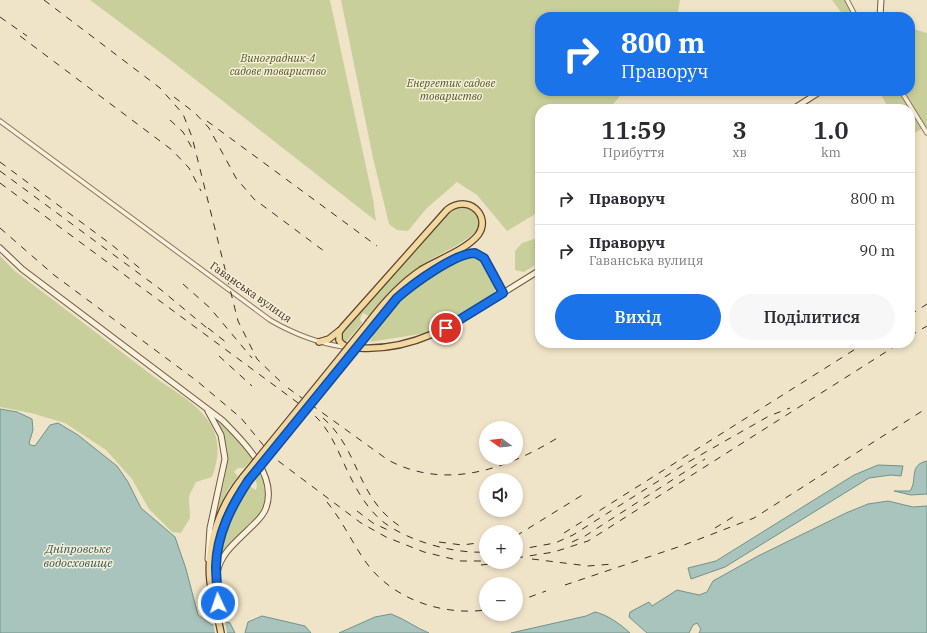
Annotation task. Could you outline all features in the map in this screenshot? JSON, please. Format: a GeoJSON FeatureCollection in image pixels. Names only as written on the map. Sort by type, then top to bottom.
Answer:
{"type":"FeatureCollection","features":[{"type":"Feature","properties":{"kind":"main road"},"geometry":{"type":"LineString","coordinates":[[880,12],[881,0]]}},
{"type":"Feature","properties":{"kind":"main road"},"geometry":{"type":"LineString","coordinates":[[800,104],[813,96]]}},
{"type":"Feature","properties":{"kind":"main road"},"geometry":{"type":"LineString","coordinates":[[210,569],[214,534],[227,500],[246,479],[402,284],[421,270],[474,239],[482,227],[482,221],[478,212],[466,204],[458,203],[452,206],[408,253],[339,332],[339,340],[343,345],[350,348]]}},
{"type":"Feature","properties":{"kind":"main road"},"geometry":{"type":"LineString","coordinates":[[0,248],[22,269],[207,408],[228,426],[249,451],[265,477],[268,497],[266,508],[259,519],[230,547],[222,558],[216,577]]}},
{"type":"Feature","properties":{"kind":"main road"},"geometry":{"type":"LineString","coordinates":[[371,323],[397,298],[415,284],[459,256],[469,253],[475,253],[484,258],[503,293]]}},
{"type":"Feature","properties":{"kind":"main road","name":"Гаванська вулиця"},"geometry":{"type":"LineString","coordinates":[[350,348],[374,348],[422,339],[439,333],[535,273]]}},
{"type":"Feature","properties":{"kind":"main road"},"geometry":{"type":"LineString","coordinates":[[319,342],[329,339],[343,327]]}},
{"type":"Feature","properties":{"kind":"main road"},"geometry":{"type":"LineString","coordinates":[[207,408],[221,435],[225,459],[209,533],[207,553],[210,569],[211,590],[218,612]]}},
{"type":"Feature","properties":{"kind":"main road"},"geometry":{"type":"LineString","coordinates":[[221,633],[216,577],[217,557],[223,527],[246,479]]}},
{"type":"Feature","properties":{"kind":"street"},"geometry":{"type":"LineString","coordinates":[[847,0],[853,12]]}},
{"type":"Feature","properties":{"kind":"street"},"geometry":{"type":"LineString","coordinates":[[915,113],[927,132]]}},
{"type":"Feature","properties":{"kind":"street","name":"Гаванська вулиця"},"geometry":{"type":"LineString","coordinates":[[0,121],[270,320],[296,335],[319,342],[350,348]]}},
{"type":"Feature","properties":{"kind":"green space","name":"Виноградник-4 садове товариство"},"geometry":{"type":"Polygon","coordinates":[[[90,0],[330,0],[373,199],[376,221],[169,59],[90,0]]]}},
{"type":"Feature","properties":{"kind":"green space","name":"Енергетик садове товариство"},"geometry":{"type":"Polygon","coordinates":[[[341,0],[680,0],[678,12],[535,12],[535,96],[620,96],[613,104],[535,104],[535,214],[507,231],[477,195],[457,182],[426,209],[408,231],[397,230],[389,224],[373,158],[341,0]]]}},
{"type":"Feature","properties":{"kind":"green space"},"geometry":{"type":"Polygon","coordinates":[[[832,0],[845,0],[851,12],[841,12],[832,0]]]}},
{"type":"Feature","properties":{"kind":"green space"},"geometry":{"type":"Polygon","coordinates":[[[915,29],[927,33],[927,126],[915,133],[915,104],[886,104],[882,96],[915,96],[915,29]]]}},
{"type":"Feature","properties":{"kind":"green space"},"geometry":{"type":"Polygon","coordinates":[[[459,206],[476,214],[480,221],[477,230],[465,240],[408,274],[387,294],[369,316],[363,313],[360,319],[362,323],[345,343],[342,339],[342,333],[449,211],[459,206]]]}},
{"type":"Feature","properties":{"kind":"green space"},"geometry":{"type":"Polygon","coordinates":[[[535,239],[535,265],[524,272],[515,270],[515,251],[522,243],[535,239]]]}},
{"type":"Feature","properties":{"kind":"green space"},"geometry":{"type":"Polygon","coordinates":[[[0,256],[15,271],[153,376],[191,402],[209,422],[216,435],[218,449],[216,463],[212,477],[196,482],[189,496],[190,518],[181,533],[172,532],[149,509],[132,479],[106,450],[65,423],[31,413],[0,407],[0,256]]]}},
{"type":"Feature","properties":{"kind":"green space"},"geometry":{"type":"Polygon","coordinates":[[[469,257],[478,260],[486,267],[496,286],[494,294],[454,320],[426,333],[370,342],[376,329],[398,303],[426,280],[469,257]]]}},
{"type":"Feature","properties":{"kind":"green space"},"geometry":{"type":"Polygon","coordinates":[[[215,418],[239,441],[252,459],[244,468],[238,468],[234,472],[238,476],[227,491],[212,533],[227,461],[226,447],[222,433],[215,418]]]}},
{"type":"Feature","properties":{"kind":"green space"},"geometry":{"type":"Polygon","coordinates":[[[260,472],[265,485],[265,497],[262,508],[249,527],[222,553],[225,534],[235,509],[248,485],[256,490],[257,485],[255,479],[260,472]]]}},
{"type":"Feature","properties":{"kind":"green space"},"geometry":{"type":"Polygon","coordinates":[[[242,484],[225,514],[217,538],[216,602],[213,571],[216,539],[220,524],[225,509],[242,484]]]}},
{"type":"Feature","properties":{"kind":"water","name":"Дніпровське водосховище"},"geometry":{"type":"Polygon","coordinates":[[[0,409],[17,412],[32,419],[33,430],[29,443],[30,445],[35,446],[50,425],[58,423],[78,435],[117,466],[128,482],[141,508],[175,537],[186,569],[198,615],[212,625],[226,622],[230,623],[235,633],[0,633],[0,409]]]}},
{"type":"Feature","properties":{"kind":"water"},"geometry":{"type":"Polygon","coordinates":[[[927,461],[927,494],[911,495],[894,491],[910,491],[915,469],[921,463],[927,461]]]}},
{"type":"Feature","properties":{"kind":"water"},"geometry":{"type":"Polygon","coordinates":[[[878,465],[903,466],[901,476],[891,475],[869,478],[725,567],[691,579],[688,568],[716,561],[854,475],[878,465]]]}},
{"type":"Feature","properties":{"kind":"water"},"geometry":{"type":"Polygon","coordinates":[[[888,501],[913,507],[927,506],[927,633],[699,633],[701,629],[697,623],[693,625],[689,633],[647,633],[629,617],[630,612],[649,602],[652,606],[677,590],[699,595],[707,592],[713,581],[758,556],[846,513],[868,504],[888,501]]]}},
{"type":"Feature","properties":{"kind":"water"},"geometry":{"type":"Polygon","coordinates":[[[595,612],[614,620],[630,633],[511,633],[586,616],[595,612]]]}},
{"type":"Feature","properties":{"kind":"water"},"geometry":{"type":"Polygon","coordinates":[[[391,614],[429,633],[339,633],[375,617],[391,614]]]}},
{"type":"Feature","properties":{"kind":"water"},"geometry":{"type":"Polygon","coordinates":[[[262,616],[305,626],[311,633],[245,633],[248,622],[262,616]]]}},
{"type":"Feature","properties":{"kind":"pier"},"geometry":{"type":"Polygon","coordinates":[[[225,620],[227,633],[215,633],[213,623],[225,620]]]}},
{"type":"Feature","properties":{"kind":"railway"},"geometry":{"type":"LineString","coordinates":[[44,0],[160,88],[183,114],[192,137],[238,321],[257,359],[284,385]]}},
{"type":"Feature","properties":{"kind":"railway"},"geometry":{"type":"LineString","coordinates":[[0,17],[27,36]]}},
{"type":"Feature","properties":{"kind":"railway"},"geometry":{"type":"LineString","coordinates":[[20,36],[172,150],[189,168],[201,191]]}},
{"type":"Feature","properties":{"kind":"railway"},"geometry":{"type":"LineString","coordinates":[[174,97],[195,113],[209,128],[236,178],[254,199],[328,254]]}},
{"type":"Feature","properties":{"kind":"railway"},"geometry":{"type":"LineString","coordinates":[[170,120],[183,132],[192,148]]}},
{"type":"Feature","properties":{"kind":"railway"},"geometry":{"type":"LineString","coordinates":[[207,121],[377,246]]}},
{"type":"Feature","properties":{"kind":"railway"},"geometry":{"type":"LineString","coordinates":[[0,162],[112,245],[143,271]]}},
{"type":"Feature","properties":{"kind":"railway"},"geometry":{"type":"LineString","coordinates":[[0,171],[160,289],[207,328]]}},
{"type":"Feature","properties":{"kind":"railway"},"geometry":{"type":"LineString","coordinates":[[0,183],[313,414],[331,437],[362,498],[373,513],[382,521],[404,535],[431,545],[460,551],[479,552]]}},
{"type":"Feature","properties":{"kind":"railway"},"geometry":{"type":"LineString","coordinates":[[0,228],[54,275],[197,381],[241,418],[273,457],[361,523],[386,537],[424,552],[461,561],[479,561]]}},
{"type":"Feature","properties":{"kind":"railway"},"geometry":{"type":"LineString","coordinates":[[183,284],[210,308],[252,358]]}},
{"type":"Feature","properties":{"kind":"railway"},"geometry":{"type":"LineString","coordinates":[[915,312],[927,304]]}},
{"type":"Feature","properties":{"kind":"railway"},"geometry":{"type":"LineString","coordinates":[[915,333],[927,326]]}},
{"type":"Feature","properties":{"kind":"railway"},"geometry":{"type":"LineString","coordinates":[[208,328],[227,343]]}},
{"type":"Feature","properties":{"kind":"railway"},"geometry":{"type":"LineString","coordinates":[[564,533],[857,348]]}},
{"type":"Feature","properties":{"kind":"railway"},"geometry":{"type":"LineString","coordinates":[[523,557],[554,552],[588,541],[892,348]]}},
{"type":"Feature","properties":{"kind":"railway"},"geometry":{"type":"LineString","coordinates":[[219,356],[252,386]]}},
{"type":"Feature","properties":{"kind":"railway"},"geometry":{"type":"LineString","coordinates":[[288,388],[388,460],[410,469],[432,474],[454,475],[497,467],[559,437]]}},
{"type":"Feature","properties":{"kind":"railway"},"geometry":{"type":"LineString","coordinates":[[523,549],[555,543],[573,535],[690,461],[769,416],[790,408]]}},
{"type":"Feature","properties":{"kind":"railway"},"geometry":{"type":"LineString","coordinates":[[565,585],[684,545],[754,518],[927,408]]}},
{"type":"Feature","properties":{"kind":"railway"},"geometry":{"type":"LineString","coordinates":[[323,418],[344,444],[366,488],[375,502],[386,515],[401,527]]}},
{"type":"Feature","properties":{"kind":"railway"},"geometry":{"type":"LineString","coordinates":[[572,542],[585,536],[705,459]]}},
{"type":"Feature","properties":{"kind":"railway"},"geometry":{"type":"LineString","coordinates":[[523,532],[584,494]]}},
{"type":"Feature","properties":{"kind":"railway"},"geometry":{"type":"LineString","coordinates":[[327,502],[363,558],[374,572],[401,594],[434,607],[451,610],[479,610]]}},
{"type":"Feature","properties":{"kind":"railway"},"geometry":{"type":"LineString","coordinates":[[357,511],[373,523],[390,531]]}},
{"type":"Feature","properties":{"kind":"railway"},"geometry":{"type":"LineString","coordinates":[[715,528],[736,515]]}},
{"type":"Feature","properties":{"kind":"railway"},"geometry":{"type":"LineString","coordinates":[[439,542],[462,545],[479,543]]}},
{"type":"Feature","properties":{"kind":"railway"},"geometry":{"type":"LineString","coordinates":[[532,559],[588,566],[613,564]]}},
{"type":"Feature","properties":{"kind":"railway"},"geometry":{"type":"LineString","coordinates":[[523,599],[546,591]]}},
{"type":"Feature","properties":{"kind":"route"},"geometry":{"type":"LineString","coordinates":[[218,603],[216,566],[220,537],[230,509],[248,481],[373,325],[397,298],[415,284],[459,256],[469,253],[480,255],[484,258],[503,293],[446,328]]}}]}
